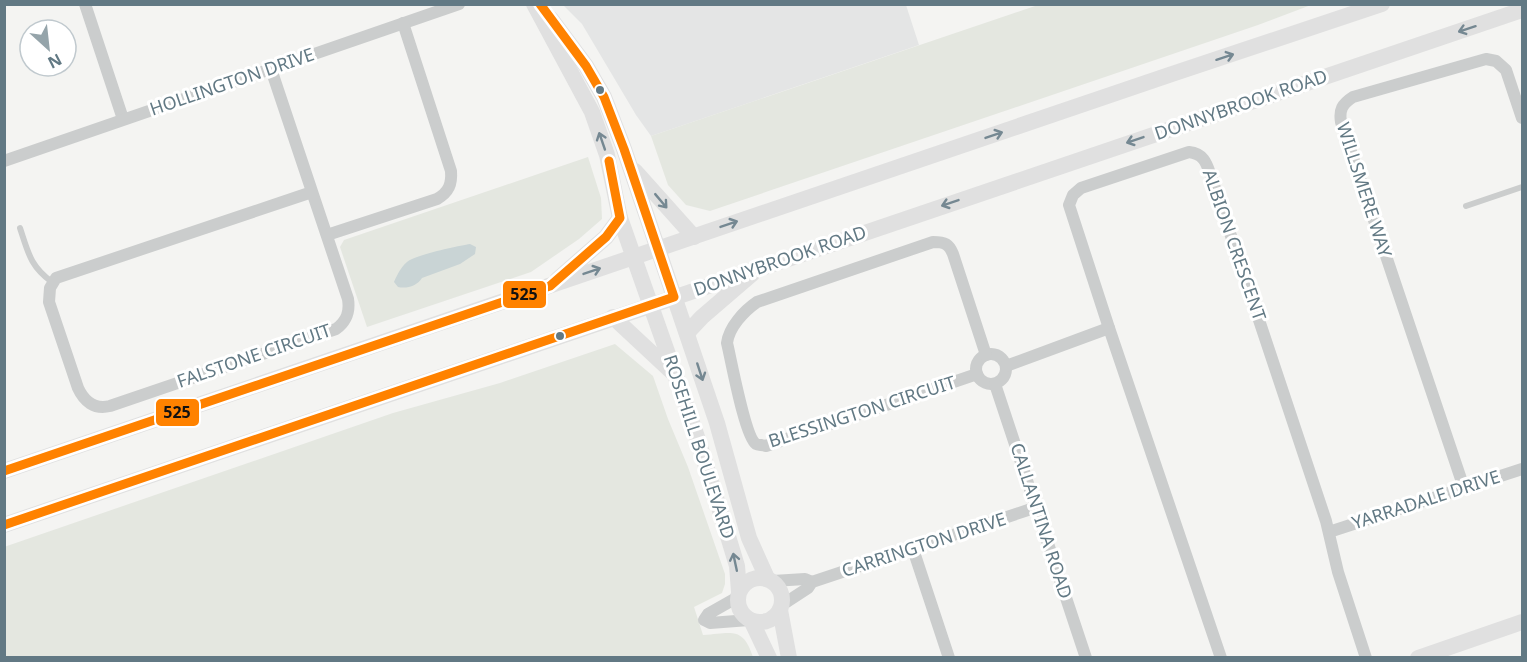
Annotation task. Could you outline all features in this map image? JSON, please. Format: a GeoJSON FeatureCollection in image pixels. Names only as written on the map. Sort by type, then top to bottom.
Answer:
{"type":"FeatureCollection","features":[{"type":"Feature","properties":{"kind":"main road","name":"ROSEHILL BOULEVARD"},"geometry":{"type":"LineString","coordinates":[[534,4],[592,112],[611,170],[620,218],[696,434],[730,540],[737,566],[738,594]]}},
{"type":"Feature","properties":{"kind":"main road","name":"ROSEHILL BOULEVARD"},"geometry":{"type":"LineString","coordinates":[[540,4],[586,66],[604,97],[717,423],[748,538],[770,579]]}},
{"type":"Feature","properties":{"kind":"main road"},"geometry":{"type":"LineString","coordinates":[[4,471],[1382,4]]}},
{"type":"Feature","properties":{"kind":"main road","name":"DONNYBROOK ROAD"},"geometry":{"type":"LineString","coordinates":[[4,525],[1522,10]]}},
{"type":"Feature","properties":{"kind":"main road"},"geometry":{"type":"LineString","coordinates":[[629,164],[694,237]]}},
{"type":"Feature","properties":{"kind":"main road"},"geometry":{"type":"LineString","coordinates":[[550,286],[606,237],[620,218]]}},
{"type":"Feature","properties":{"kind":"main road"},"geometry":{"type":"LineString","coordinates":[[687,333],[759,267]]}},
{"type":"Feature","properties":{"kind":"main road"},"geometry":{"type":"LineString","coordinates":[[613,317],[675,375]]}},
{"type":"Feature","properties":{"kind":"main road"},"geometry":{"type":"LineString","coordinates":[[769,657],[751,621],[741,611],[738,594],[750,580],[770,579],[780,593],[789,657]]}},
{"type":"Feature","properties":{"kind":"main road"},"geometry":{"type":"LineString","coordinates":[[751,621],[766,621],[781,608]]}},
{"type":"Feature","properties":{"kind":"main road"},"geometry":{"type":"LineString","coordinates":[[1423,657],[1522,622]]}},
{"type":"Feature","properties":{"kind":"street"},"geometry":{"type":"LineString","coordinates":[[86,4],[123,119]]}},
{"type":"Feature","properties":{"kind":"street","name":"HOLLINGTON DRIVE"},"geometry":{"type":"LineString","coordinates":[[4,161],[459,4]]}},
{"type":"Feature","properties":{"kind":"street"},"geometry":{"type":"LineString","coordinates":[[327,235],[437,199],[446,193],[450,186],[451,171],[404,23]]}},
{"type":"Feature","properties":{"kind":"street","name":"WILLSMERE WAY"},"geometry":{"type":"LineString","coordinates":[[1464,488],[1341,122],[1340,111],[1346,102],[1353,98],[1486,59],[1496,61],[1506,70],[1522,118]]}},
{"type":"Feature","properties":{"kind":"street","name":"FALSTONE CIRCUIT"},"geometry":{"type":"LineString","coordinates":[[52,282],[48,295],[49,302],[78,388],[91,405],[104,408],[339,326],[346,319],[349,306],[271,69]]}},
{"type":"Feature","properties":{"kind":"street","name":"ALBION CRESCENT"},"geometry":{"type":"LineString","coordinates":[[1221,657],[1069,205],[1073,195],[1081,188],[1185,153],[1197,153],[1205,160],[1212,179],[1329,532],[1338,572],[1366,657]]}},
{"type":"Feature","properties":{"kind":"street"},"geometry":{"type":"LineString","coordinates":[[52,282],[56,278],[312,192]]}},
{"type":"Feature","properties":{"kind":"street","name":"BLESSINGTON CIRCUIT"},"geometry":{"type":"LineString","coordinates":[[977,375],[773,443],[760,445],[753,441],[746,426],[727,343],[730,330],[757,302],[933,242],[941,242],[946,243],[953,254],[986,355]]}},
{"type":"Feature","properties":{"kind":"street"},"geometry":{"type":"LineString","coordinates":[[1006,366],[1109,328]]}},
{"type":"Feature","properties":{"kind":"street"},"geometry":{"type":"LineString","coordinates":[[986,355],[996,356],[1006,366],[1004,376],[995,384],[984,382],[977,375],[976,366],[986,355]]}},
{"type":"Feature","properties":{"kind":"street","name":"CALLANTINA ROAD"},"geometry":{"type":"LineString","coordinates":[[995,384],[1086,657]]}},
{"type":"Feature","properties":{"kind":"street","name":"YARRADALE DRIVE"},"geometry":{"type":"LineString","coordinates":[[1329,532],[1522,469]]}},
{"type":"Feature","properties":{"kind":"street","name":"CARRINGTON DRIVE"},"geometry":{"type":"LineString","coordinates":[[781,608],[808,588],[812,582],[1037,507]]}},
{"type":"Feature","properties":{"kind":"street"},"geometry":{"type":"LineString","coordinates":[[913,549],[949,657]]}},
{"type":"Feature","properties":{"kind":"street","name":"CARRINGTON DRIVE"},"geometry":{"type":"LineString","coordinates":[[770,579],[805,579],[812,582]]}},
{"type":"Feature","properties":{"kind":"street"},"geometry":{"type":"LineString","coordinates":[[738,594],[708,614],[704,620],[710,622],[751,621]]}},
{"type":"Feature","properties":{"kind":"lane"},"geometry":{"type":"LineString","coordinates":[[1466,206],[1522,187]]}},
{"type":"Feature","properties":{"kind":"lane"},"geometry":{"type":"LineString","coordinates":[[20,228],[32,262],[37,270],[52,282]]}},
{"type":"Feature","properties":{"kind":"shaded area"},"geometry":{"type":"Polygon","coordinates":[[[563,5],[906,5],[919,45],[651,136],[582,24],[563,5]]]}},
{"type":"Feature","properties":{"kind":"shaded area"},"geometry":{"type":"Polygon","coordinates":[[[1038,5],[1311,5],[710,211],[686,205],[668,185],[651,136],[1038,5]]]}},
{"type":"Feature","properties":{"kind":"shaded area"},"geometry":{"type":"Polygon","coordinates":[[[588,157],[601,198],[602,219],[579,239],[531,272],[367,327],[340,247],[344,240],[588,157]]]}},
{"type":"Feature","properties":{"kind":"shaded area"},"geometry":{"type":"Polygon","coordinates":[[[470,244],[476,247],[475,254],[460,264],[422,278],[412,286],[405,288],[398,287],[394,282],[403,266],[412,259],[470,244]]]}},
{"type":"Feature","properties":{"kind":"shaded area"},"geometry":{"type":"Polygon","coordinates":[[[615,344],[653,376],[725,574],[722,593],[694,607],[703,635],[729,633],[740,636],[745,640],[753,657],[5,657],[4,547],[393,413],[500,383],[615,344]]]}},
{"type":"Feature","properties":{"kind":"transit line","name":"525"},"geometry":{"type":"LineString","coordinates":[[4,525],[674,297],[604,97],[586,66],[540,4]]}},
{"type":"Feature","properties":{"kind":"transit line","name":"525"},"geometry":{"type":"LineString","coordinates":[[4,471],[550,286],[606,237],[620,218],[609,161]]}}]}
